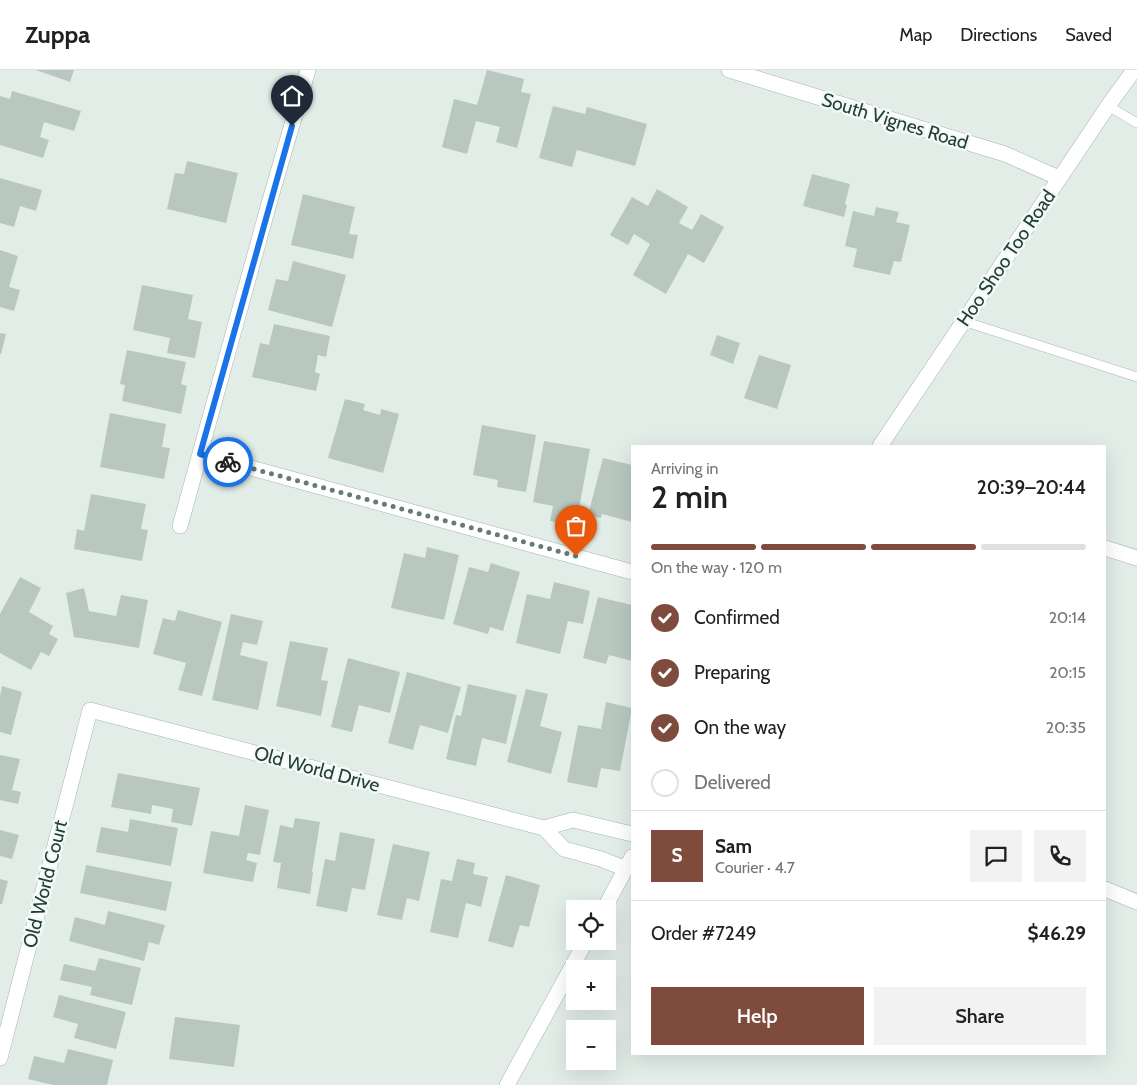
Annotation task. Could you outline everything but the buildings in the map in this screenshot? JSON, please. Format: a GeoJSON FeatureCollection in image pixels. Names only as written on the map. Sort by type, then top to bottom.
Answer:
{"type":"FeatureCollection","features":[{"type":"Feature","properties":{"kind":"street"},"geometry":{"type":"LineString","coordinates":[[180,526],[308,70]]}},
{"type":"Feature","properties":{"kind":"street","name":"South Vignes Road"},"geometry":{"type":"LineString","coordinates":[[729,70],[1005,154],[1059,178]]}},
{"type":"Feature","properties":{"kind":"street","name":"Hoo Shoo Too Road"},"geometry":{"type":"LineString","coordinates":[[881,445],[1059,178],[1134,70]]}},
{"type":"Feature","properties":{"kind":"street"},"geometry":{"type":"LineString","coordinates":[[200,454],[631,572]]}},
{"type":"Feature","properties":{"kind":"street"},"geometry":{"type":"LineString","coordinates":[[1106,548],[1137,558]]}},
{"type":"Feature","properties":{"kind":"street","name":"Old World Drive"},"geometry":{"type":"LineString","coordinates":[[90,710],[544,828],[573,820],[631,834]]}},
{"type":"Feature","properties":{"kind":"street","name":"Old World Court"},"geometry":{"type":"LineString","coordinates":[[0,1058],[90,710]]}},
{"type":"Feature","properties":{"kind":"street"},"geometry":{"type":"LineString","coordinates":[[544,828],[564,849],[602,859],[629,863],[609,900]]}},
{"type":"Feature","properties":{"kind":"street"},"geometry":{"type":"LineString","coordinates":[[1106,889],[1137,902]]}},
{"type":"Feature","properties":{"kind":"street"},"geometry":{"type":"LineString","coordinates":[[507,1085],[581,950]]}},
{"type":"Feature","properties":{"kind":"lane"},"geometry":{"type":"LineString","coordinates":[[1108,106],[1137,122]]}},
{"type":"Feature","properties":{"kind":"lane"},"geometry":{"type":"LineString","coordinates":[[963,321],[1137,377]]}},
{"type":"Feature","properties":{"kind":"way so far"},"geometry":{"type":"LineString","coordinates":[[228,462],[576,556]]}},
{"type":"Feature","properties":{"kind":"route"},"geometry":{"type":"LineString","coordinates":[[228,462],[200,454],[292,126]]}}]}
